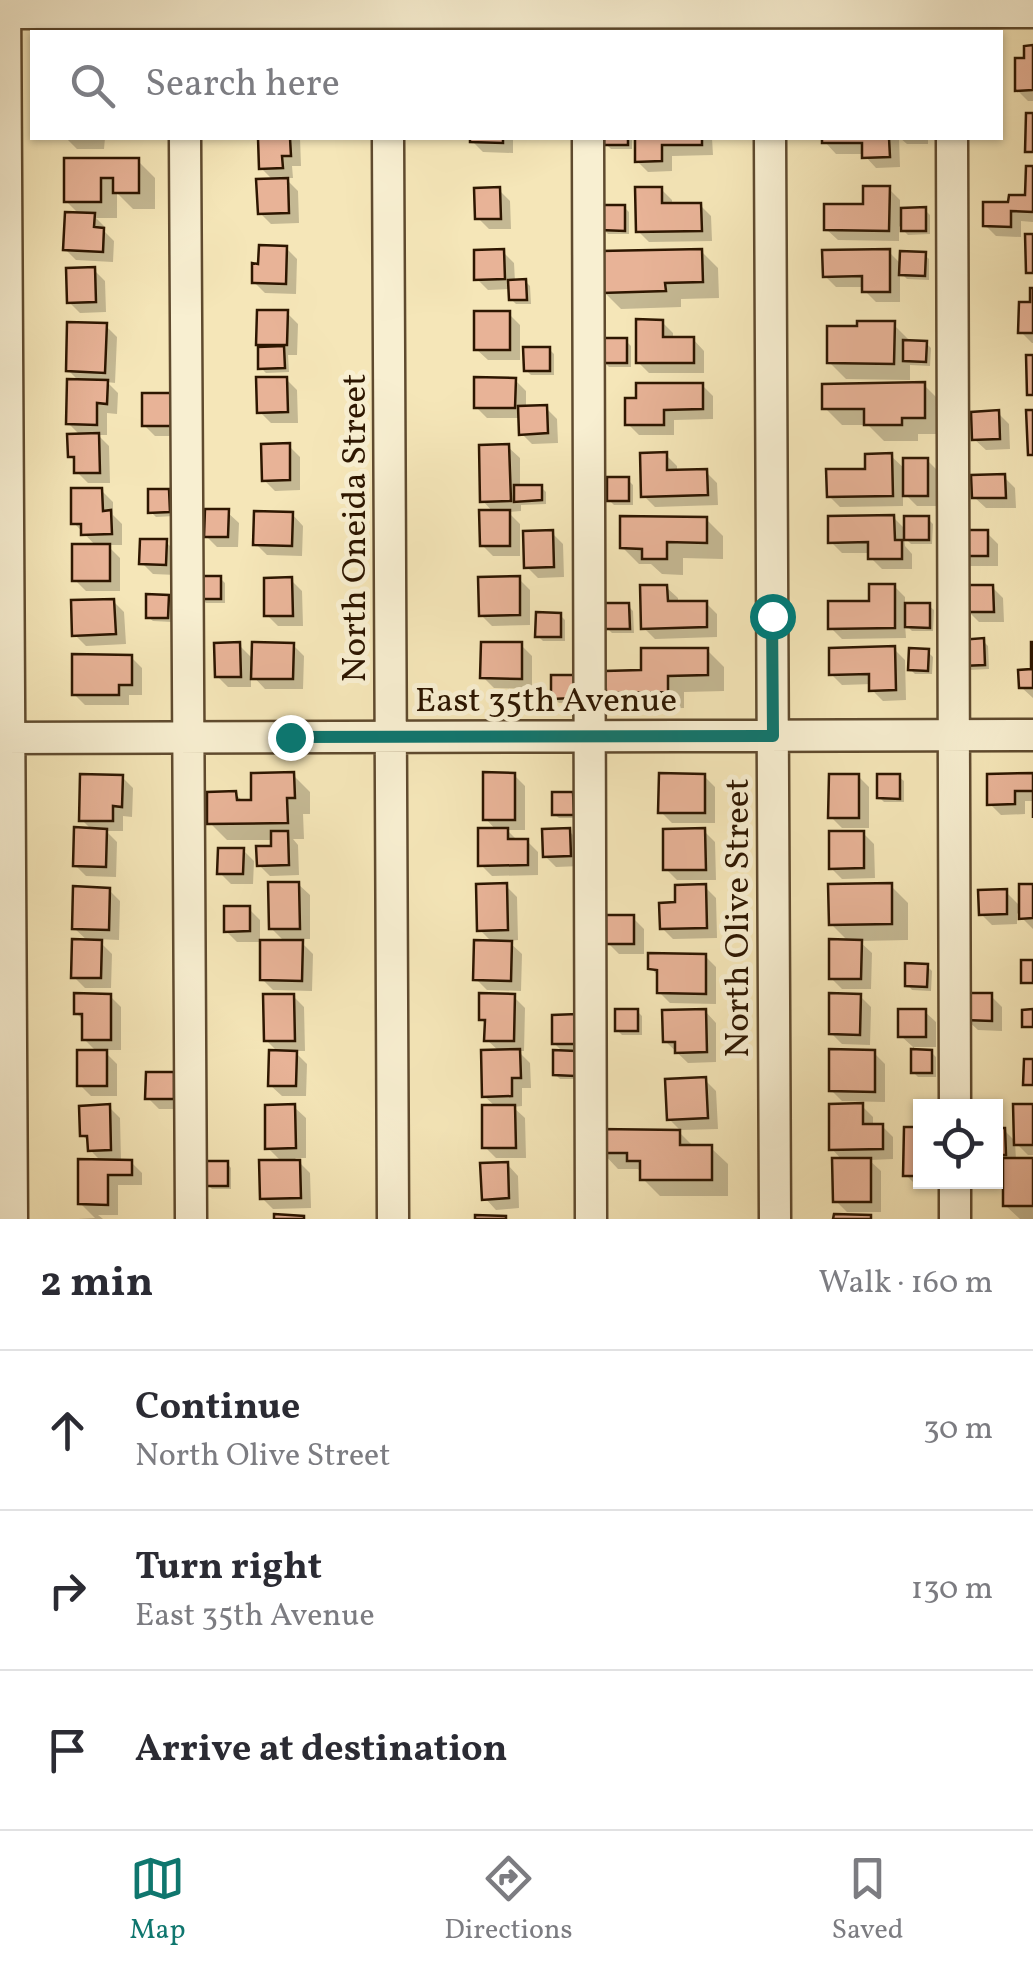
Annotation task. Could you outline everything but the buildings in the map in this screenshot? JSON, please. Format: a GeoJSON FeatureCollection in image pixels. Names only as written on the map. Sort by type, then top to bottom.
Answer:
{"type":"FeatureCollection","features":[{"type":"Feature","properties":{"kind":"street"},"geometry":{"type":"LineString","coordinates":[[12,1219],[5,738],[4,9],[184,15],[1033,12]]}},
{"type":"Feature","properties":{"kind":"street"},"geometry":{"type":"LineString","coordinates":[[185,140],[191,1219]]}},
{"type":"Feature","properties":{"kind":"street","name":"North Oneida Street"},"geometry":{"type":"LineString","coordinates":[[388,140],[394,1219]]}},
{"type":"Feature","properties":{"kind":"street"},"geometry":{"type":"LineString","coordinates":[[588,140],[590,1219]]}},
{"type":"Feature","properties":{"kind":"street","name":"North Olive Street"},"geometry":{"type":"LineString","coordinates":[[770,140],[775,1219]]}},
{"type":"Feature","properties":{"kind":"street"},"geometry":{"type":"LineString","coordinates":[[952,140],[955,1099]]}},
{"type":"Feature","properties":{"kind":"street","name":"East 35th Avenue"},"geometry":{"type":"LineString","coordinates":[[5,738],[1033,735]]}},
{"type":"Feature","properties":{"kind":"street"},"geometry":{"type":"LineString","coordinates":[[955,1189],[955,1219]]}},
{"type":"Feature","properties":{"kind":"route"},"geometry":{"type":"LineString","coordinates":[[290,737],[773,736],[772,616]]}}]}
